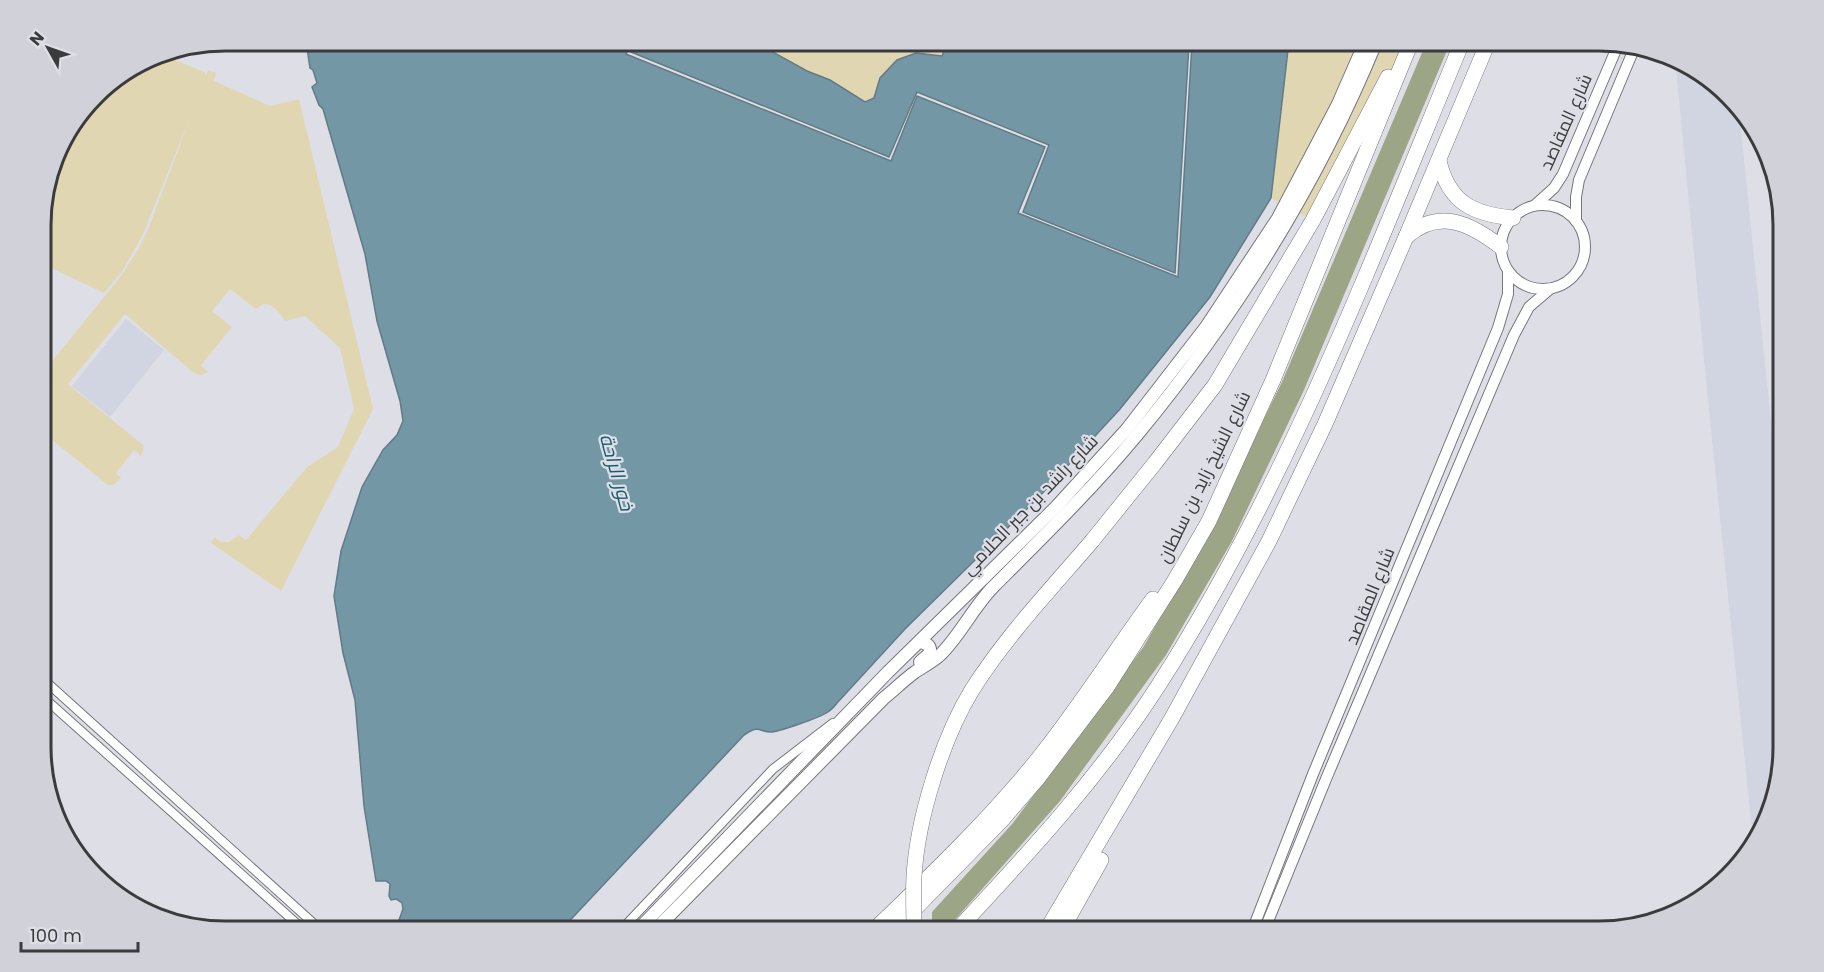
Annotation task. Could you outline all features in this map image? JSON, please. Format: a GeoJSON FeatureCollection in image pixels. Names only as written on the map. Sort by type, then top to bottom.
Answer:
{"type":"FeatureCollection","features":[{"type":"Feature","properties":{"kind":"highway"},"geometry":{"type":"LineString","coordinates":[[914,921],[914,875],[922,821],[950,735],[972,692],[1004,644],[1092,541],[1215,385],[1313,220],[1404,51]]}},
{"type":"Feature","properties":{"kind":"highway","name":"شارع الشيخ زايد بن سلطان"},"geometry":{"type":"LineString","coordinates":[[903,921],[1001,821],[1074,734],[1138,640],[1209,521],[1273,380],[1406,51]]}},
{"type":"Feature","properties":{"kind":"highway"},"geometry":{"type":"LineString","coordinates":[[965,921],[1080,795],[1154,694],[1196,626],[1258,513],[1301,423],[1458,51]]}},
{"type":"Feature","properties":{"kind":"highway"},"geometry":{"type":"LineString","coordinates":[[1052,921],[1172,718],[1250,577],[1296,487],[1439,161],[1484,51]]}},
{"type":"Feature","properties":{"kind":"highway"},"geometry":{"type":"LineString","coordinates":[[1439,161],[1452,190],[1467,205],[1485,214],[1513,218]]}},
{"type":"Feature","properties":{"kind":"highway"},"geometry":{"type":"LineString","coordinates":[[1406,237],[1426,223],[1442,220],[1473,228],[1501,247]]}},
{"type":"Feature","properties":{"kind":"highway"},"geometry":{"type":"LineString","coordinates":[[883,921],[960,846],[1037,760],[1209,521]]}},
{"type":"Feature","properties":{"kind":"highway"},"geometry":{"type":"LineString","coordinates":[[1067,921],[1150,773],[1172,718]]}},
{"type":"Feature","properties":{"kind":"main road","name":"شارع راشد بن جبر الحلامي"},"geometry":{"type":"LineString","coordinates":[[647,921],[848,713],[1056,507],[1127,429],[1184,358],[1228,296],[1278,218],[1338,104],[1361,51]]}},
{"type":"Feature","properties":{"kind":"main road","name":"شارع راشد بن جبر الحلامي"},"geometry":{"type":"LineString","coordinates":[[664,921],[844,737],[897,687],[939,656],[992,588],[1065,514],[1136,436],[1238,302],[1309,183],[1348,107],[1372,51]]}},
{"type":"Feature","properties":{"kind":"main road"},"geometry":{"type":"LineString","coordinates":[[897,687],[901,678],[930,653],[929,645],[920,642]]}},
{"type":"Feature","properties":{"kind":"main road"},"geometry":{"type":"LineString","coordinates":[[763,802],[769,790],[788,767],[786,758]]}},
{"type":"Feature","properties":{"kind":"street","name":"شارع المقاصد"},"geometry":{"type":"LineString","coordinates":[[1534,206],[1548,194],[1563,174],[1615,52]]}},
{"type":"Feature","properties":{"kind":"street","name":"شارع المقاصد"},"geometry":{"type":"LineString","coordinates":[[1576,221],[1579,180],[1632,54]]}},
{"type":"Feature","properties":{"kind":"street"},"geometry":{"type":"LineString","coordinates":[[1543,205],[1562,209],[1576,221],[1585,240],[1582,262],[1569,280],[1550,289],[1522,284],[1508,271],[1504,263],[1501,247],[1505,228],[1521,211],[1534,206],[1543,205]]}},
{"type":"Feature","properties":{"kind":"street","name":"شارع المقاصد"},"geometry":{"type":"LineString","coordinates":[[1256,921],[1313,774],[1498,328],[1506,306],[1508,271]]}},
{"type":"Feature","properties":{"kind":"street","name":"شارع المقاصد"},"geometry":{"type":"LineString","coordinates":[[1268,921],[1514,335],[1529,307],[1550,289]]}},
{"type":"Feature","properties":{"kind":"street"},"geometry":{"type":"LineString","coordinates":[[51,686],[310,921]]}},
{"type":"Feature","properties":{"kind":"street"},"geometry":{"type":"LineString","coordinates":[[51,704],[293,921]]}},
{"type":"Feature","properties":{"kind":"street"},"geometry":{"type":"LineString","coordinates":[[629,921],[773,769],[848,713]]}},
{"type":"Feature","properties":{"kind":"shaded area"},"geometry":{"type":"Polygon","coordinates":[[[1676,69],[1714,94],[1740,123],[1773,441],[1772,770],[1764,803],[1752,830],[1676,69]]]}},
{"type":"Feature","properties":{"kind":"shaded area"},"geometry":{"type":"Polygon","coordinates":[[[126,319],[164,350],[110,417],[72,386],[126,319]]]}},
{"type":"Feature","properties":{"kind":"green space"},"geometry":{"type":"Polygon","coordinates":[[[1423,51],[1447,51],[1304,390],[1232,541],[1166,655],[1060,801],[954,921],[932,921],[932,912],[1013,823],[1144,646],[1207,535],[1282,382],[1423,51]]]}},
{"type":"Feature","properties":{"kind":"sand"},"geometry":{"type":"Polygon","coordinates":[[[771,51],[944,51],[942,56],[916,53],[880,78],[874,98],[865,103],[830,80],[807,71],[771,51]]]}},
{"type":"Feature","properties":{"kind":"sand"},"geometry":{"type":"Polygon","coordinates":[[[1288,51],[1403,51],[1313,220],[1271,198],[1288,51]]]}},
{"type":"Feature","properties":{"kind":"sand"},"geometry":{"type":"Polygon","coordinates":[[[172,59],[205,72],[205,76],[208,70],[216,73],[214,81],[270,106],[299,99],[373,409],[281,591],[211,543],[215,537],[221,542],[229,542],[239,535],[246,540],[307,467],[338,447],[354,409],[340,348],[305,316],[285,321],[273,307],[263,304],[256,309],[230,289],[212,311],[232,327],[201,365],[208,372],[201,375],[194,373],[125,314],[68,384],[143,445],[141,456],[134,450],[116,473],[121,478],[113,485],[108,485],[51,439],[51,363],[121,276],[138,250],[192,113],[143,234],[123,270],[104,293],[51,268],[51,214],[54,191],[64,158],[80,128],[110,94],[138,74],[172,59]]]}},
{"type":"Feature","properties":{"kind":"water","name":"خور الراحة"},"geometry":{"type":"Polygon","coordinates":[[[307,51],[627,51],[626,54],[891,161],[917,96],[1045,147],[1018,213],[1178,277],[1192,51],[1288,51],[1271,198],[1210,297],[1120,409],[1037,499],[905,629],[832,709],[816,718],[782,730],[767,732],[757,729],[744,735],[569,921],[399,921],[403,909],[402,903],[396,899],[391,900],[390,884],[386,881],[376,881],[364,806],[355,700],[343,653],[334,596],[341,551],[362,487],[383,450],[397,435],[403,421],[400,401],[377,321],[365,254],[323,109],[312,87],[317,83],[313,70],[310,68],[307,51]]]}},
{"type":"Feature","properties":{"kind":"water"},"geometry":{"type":"Polygon","coordinates":[[[771,51],[807,71],[830,80],[865,102],[874,98],[880,78],[897,60],[916,53],[942,56],[944,51],[1189,51],[1175,273],[1023,212],[1049,145],[917,92],[889,157],[631,52],[771,51]]]}}]}
